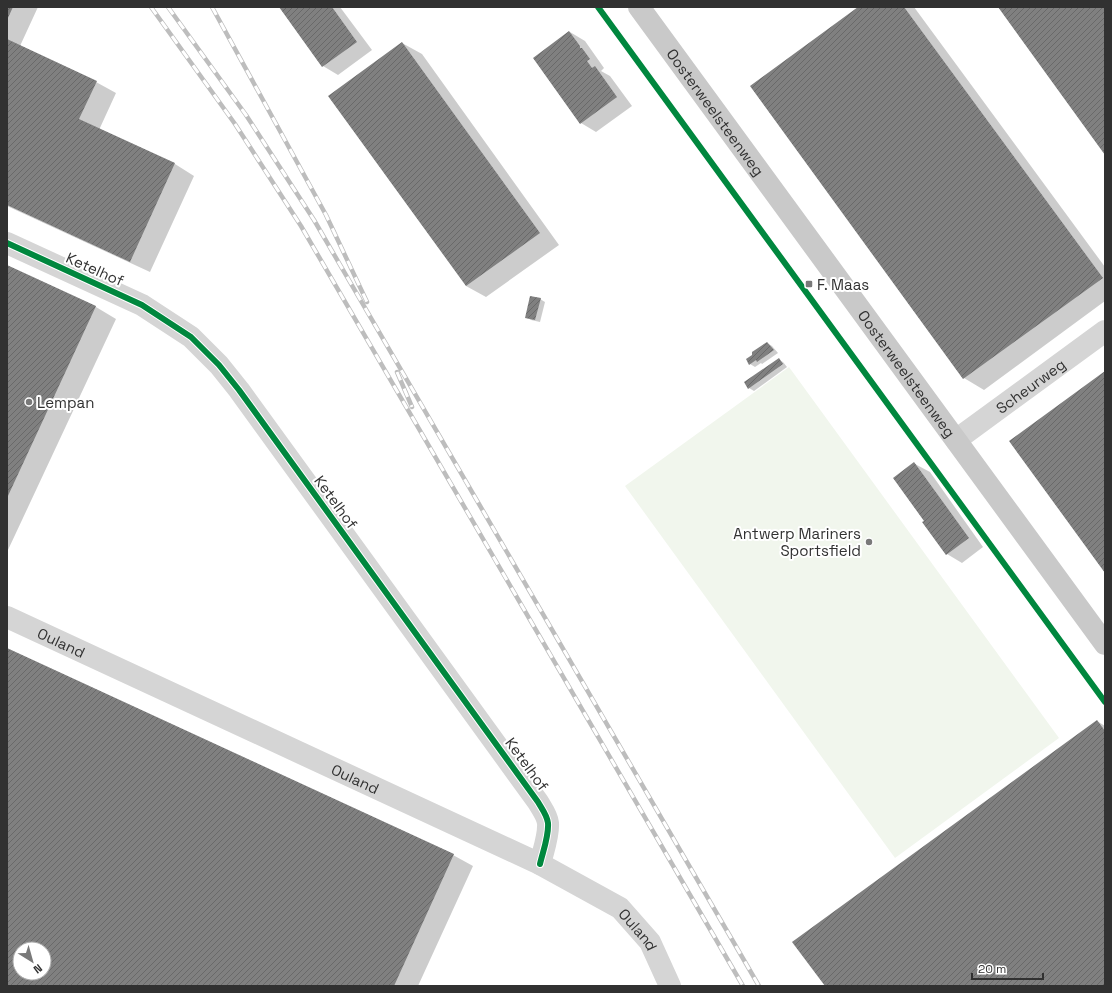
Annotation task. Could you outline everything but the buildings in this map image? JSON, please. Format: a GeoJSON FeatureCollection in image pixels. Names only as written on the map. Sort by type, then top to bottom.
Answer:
{"type":"FeatureCollection","features":[{"type":"Feature","properties":{"kind":"main road","name":"Oosterweelsteenweg"},"geometry":{"type":"LineString","coordinates":[[639,7],[1105,644]]}},
{"type":"Feature","properties":{"kind":"street","name":"Ketelhof"},"geometry":{"type":"LineString","coordinates":[[7,243],[142,305],[191,337],[219,365],[244,396],[538,802],[548,823],[547,838],[540,864]]}},
{"type":"Feature","properties":{"kind":"street","name":"Scheurweg"},"geometry":{"type":"LineString","coordinates":[[956,440],[1105,331]]}},
{"type":"Feature","properties":{"kind":"street","name":"Ouland"},"geometry":{"type":"LineString","coordinates":[[7,617],[540,864],[620,908],[650,942],[664,984]]}},
{"type":"Feature","properties":{"kind":"shaded area"},"geometry":{"type":"Polygon","coordinates":[[[789,367],[1059,738],[895,858],[625,486],[789,367]]]}},
{"type":"Feature","properties":{"kind":"railway"},"geometry":{"type":"LineString","coordinates":[[151,7],[235,124],[301,226],[743,986]]}},
{"type":"Feature","properties":{"kind":"railway"},"geometry":{"type":"LineString","coordinates":[[168,7],[246,115],[314,220],[759,986]]}},
{"type":"Feature","properties":{"kind":"railway"},"geometry":{"type":"LineString","coordinates":[[212,7],[326,215],[367,302]]}},
{"type":"Feature","properties":{"kind":"railway"},"geometry":{"type":"LineString","coordinates":[[397,372],[412,407]]}},
{"type":"Feature","properties":{"kind":"cycle path"},"geometry":{"type":"LineString","coordinates":[[598,7],[1105,702]]}},
{"type":"Feature","properties":{"kind":"cycle path"},"geometry":{"type":"LineString","coordinates":[[7,243],[142,305],[191,337],[219,365],[239,390],[538,802],[548,823],[547,838],[540,864]]}},
{"type":"Feature","properties":{"kind":"place","name":"F. Maas"},"geometry":{"type":"Point","coordinates":[809,284]}},
{"type":"Feature","properties":{"kind":"place","name":"Lempan"},"geometry":{"type":"Point","coordinates":[29,402]}},
{"type":"Feature","properties":{"kind":"place","name":"Antwerp Mariners Sportsfield"},"geometry":{"type":"Point","coordinates":[869,542]}}]}
